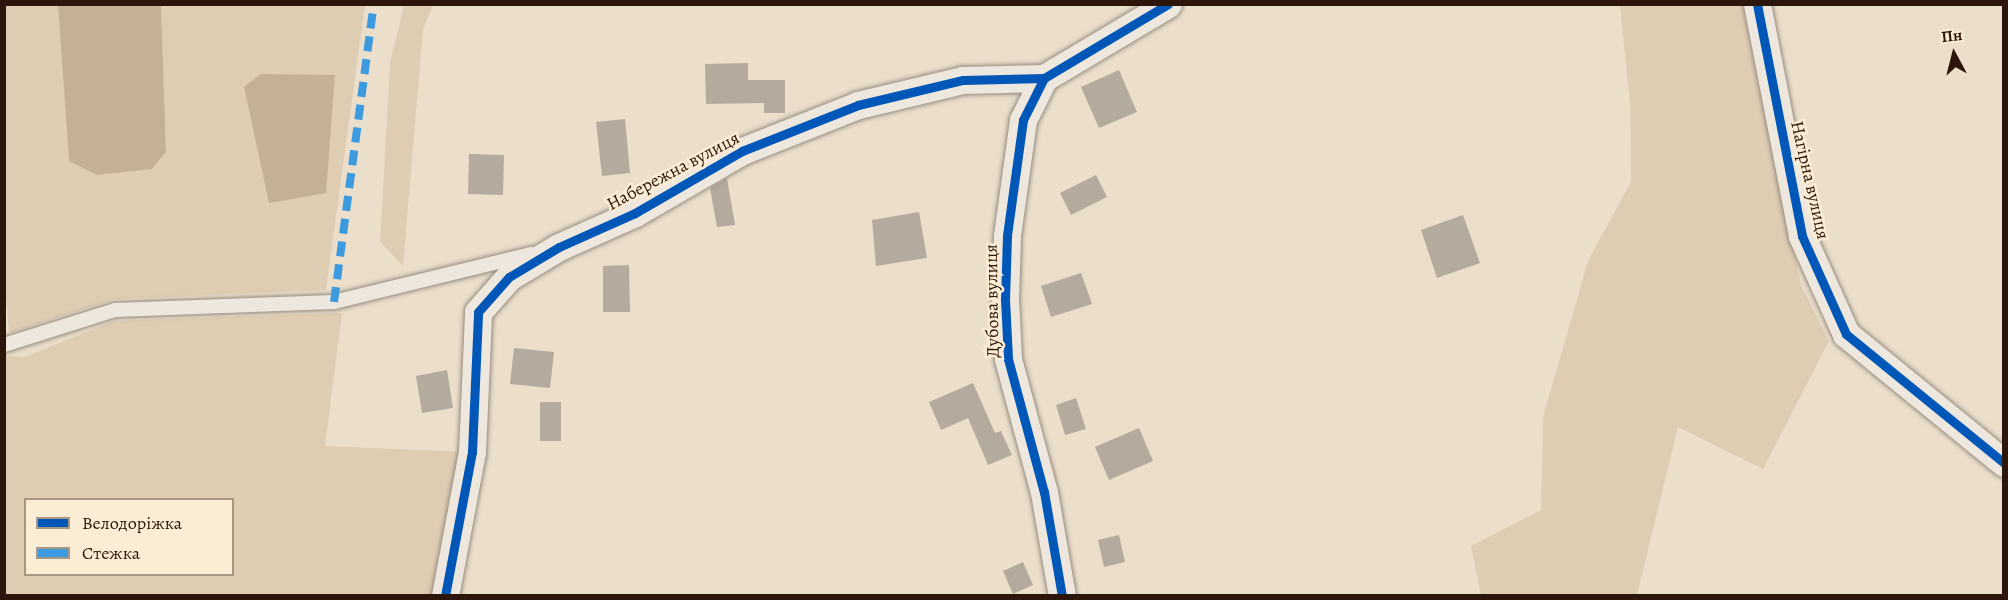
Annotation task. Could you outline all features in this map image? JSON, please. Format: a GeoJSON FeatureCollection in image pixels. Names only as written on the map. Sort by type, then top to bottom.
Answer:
{"type":"FeatureCollection","features":[{"type":"Feature","properties":{"kind":"street","name":"Набережна вулиця"},"geometry":{"type":"LineString","coordinates":[[445,596],[472,452],[478,312],[509,277],[559,247],[635,213],[742,151],[858,105],[963,80],[1044,78],[1168,4]]}},
{"type":"Feature","properties":{"kind":"street","name":"Нагірна вулиця"},"geometry":{"type":"LineString","coordinates":[[1757,4],[1802,236],[1846,334],[2004,463]]}},
{"type":"Feature","properties":{"kind":"street","name":"Дубова вулиця"},"geometry":{"type":"LineString","coordinates":[[1044,78],[1023,120],[1007,236],[1005,298],[1008,359],[1044,492],[1062,596]]}},
{"type":"Feature","properties":{"kind":"lane"},"geometry":{"type":"LineString","coordinates":[[4,345],[115,310],[334,302],[559,247]]}},
{"type":"Feature","properties":{"kind":"shaded area"},"geometry":{"type":"Polygon","coordinates":[[[4,5],[58,5],[69,161],[166,152],[161,5],[365,5],[326,290],[115,299],[9,333],[4,273],[4,5]]]}},
{"type":"Feature","properties":{"kind":"shaded area"},"geometry":{"type":"Polygon","coordinates":[[[58,5],[161,5],[166,152],[152,169],[97,175],[69,161],[58,5]]]}},
{"type":"Feature","properties":{"kind":"shaded area"},"geometry":{"type":"Polygon","coordinates":[[[404,5],[433,5],[423,29],[403,266],[380,242],[390,63],[404,5]]]}},
{"type":"Feature","properties":{"kind":"shaded area"},"geometry":{"type":"Polygon","coordinates":[[[1620,5],[1746,5],[1801,285],[1829,341],[1763,469],[1678,427],[1637,595],[1481,595],[1471,546],[1541,510],[1543,417],[1588,261],[1631,182],[1630,103],[1620,5]]]}},
{"type":"Feature","properties":{"kind":"shaded area"},"geometry":{"type":"Polygon","coordinates":[[[261,74],[335,75],[326,193],[269,203],[244,87],[261,74]]]}},
{"type":"Feature","properties":{"kind":"shaded area"},"geometry":{"type":"Polygon","coordinates":[[[342,313],[325,446],[466,452],[439,595],[5,595],[4,356],[24,357],[114,321],[342,313]]]}},
{"type":"Feature","properties":{"kind":"building"},"geometry":{"type":"Polygon","coordinates":[[[748,63],[748,80],[785,80],[785,113],[764,113],[764,103],[706,104],[705,64],[748,63]]]}},
{"type":"Feature","properties":{"kind":"building"},"geometry":{"type":"Polygon","coordinates":[[[1119,70],[1137,112],[1099,128],[1081,87],[1119,70]]]}},
{"type":"Feature","properties":{"kind":"building"},"geometry":{"type":"Polygon","coordinates":[[[625,119],[630,173],[602,176],[596,122],[625,119]]]}},
{"type":"Feature","properties":{"kind":"building"},"geometry":{"type":"Polygon","coordinates":[[[469,154],[504,155],[503,195],[468,194],[469,154]]]}},
{"type":"Feature","properties":{"kind":"building"},"geometry":{"type":"Polygon","coordinates":[[[1096,175],[1107,197],[1071,215],[1060,193],[1096,175]]]}},
{"type":"Feature","properties":{"kind":"building"},"geometry":{"type":"Polygon","coordinates":[[[727,178],[735,225],[717,227],[710,188],[727,178]]]}},
{"type":"Feature","properties":{"kind":"building"},"geometry":{"type":"Polygon","coordinates":[[[919,212],[927,258],[876,266],[872,220],[919,212]]]}},
{"type":"Feature","properties":{"kind":"building"},"geometry":{"type":"Polygon","coordinates":[[[1463,215],[1480,263],[1437,278],[1421,230],[1463,215]]]}},
{"type":"Feature","properties":{"kind":"building"},"geometry":{"type":"Polygon","coordinates":[[[629,265],[630,312],[603,312],[603,266],[629,265]]]}},
{"type":"Feature","properties":{"kind":"building"},"geometry":{"type":"Polygon","coordinates":[[[1081,273],[1092,304],[1051,317],[1041,286],[1081,273]]]}},
{"type":"Feature","properties":{"kind":"building"},"geometry":{"type":"Polygon","coordinates":[[[514,348],[554,352],[550,388],[510,384],[514,348]]]}},
{"type":"Feature","properties":{"kind":"building"},"geometry":{"type":"Polygon","coordinates":[[[447,370],[453,408],[422,413],[416,376],[447,370]]]}},
{"type":"Feature","properties":{"kind":"building"},"geometry":{"type":"Polygon","coordinates":[[[973,383],[995,433],[1001,431],[1012,455],[988,465],[968,418],[941,430],[929,402],[973,383]]]}},
{"type":"Feature","properties":{"kind":"building"},"geometry":{"type":"Polygon","coordinates":[[[1076,398],[1086,429],[1065,435],[1056,405],[1076,398]]]}},
{"type":"Feature","properties":{"kind":"building"},"geometry":{"type":"Polygon","coordinates":[[[540,402],[561,402],[561,441],[540,441],[540,402]]]}},
{"type":"Feature","properties":{"kind":"building"},"geometry":{"type":"Polygon","coordinates":[[[1139,428],[1153,461],[1109,480],[1095,447],[1139,428]]]}},
{"type":"Feature","properties":{"kind":"building"},"geometry":{"type":"Polygon","coordinates":[[[1119,535],[1125,562],[1104,567],[1098,540],[1119,535]]]}},
{"type":"Feature","properties":{"kind":"building"},"geometry":{"type":"Polygon","coordinates":[[[1023,562],[1033,585],[1013,594],[1003,571],[1023,562]]]}},
{"type":"Feature","properties":{"kind":"marked path"},"geometry":{"type":"LineString","coordinates":[[334,302],[374,4]]}},
{"type":"Feature","properties":{"kind":"cycle path"},"geometry":{"type":"LineString","coordinates":[[445,596],[472,452],[478,312],[509,277],[559,247],[635,213],[742,151],[858,105],[963,80],[1044,78],[1168,4]]}},
{"type":"Feature","properties":{"kind":"cycle path"},"geometry":{"type":"LineString","coordinates":[[1757,4],[1802,236],[1846,334],[2004,463]]}},
{"type":"Feature","properties":{"kind":"cycle path"},"geometry":{"type":"LineString","coordinates":[[1044,78],[1023,120],[1007,236],[1005,299],[1008,359],[1044,492],[1062,596]]}}]}
